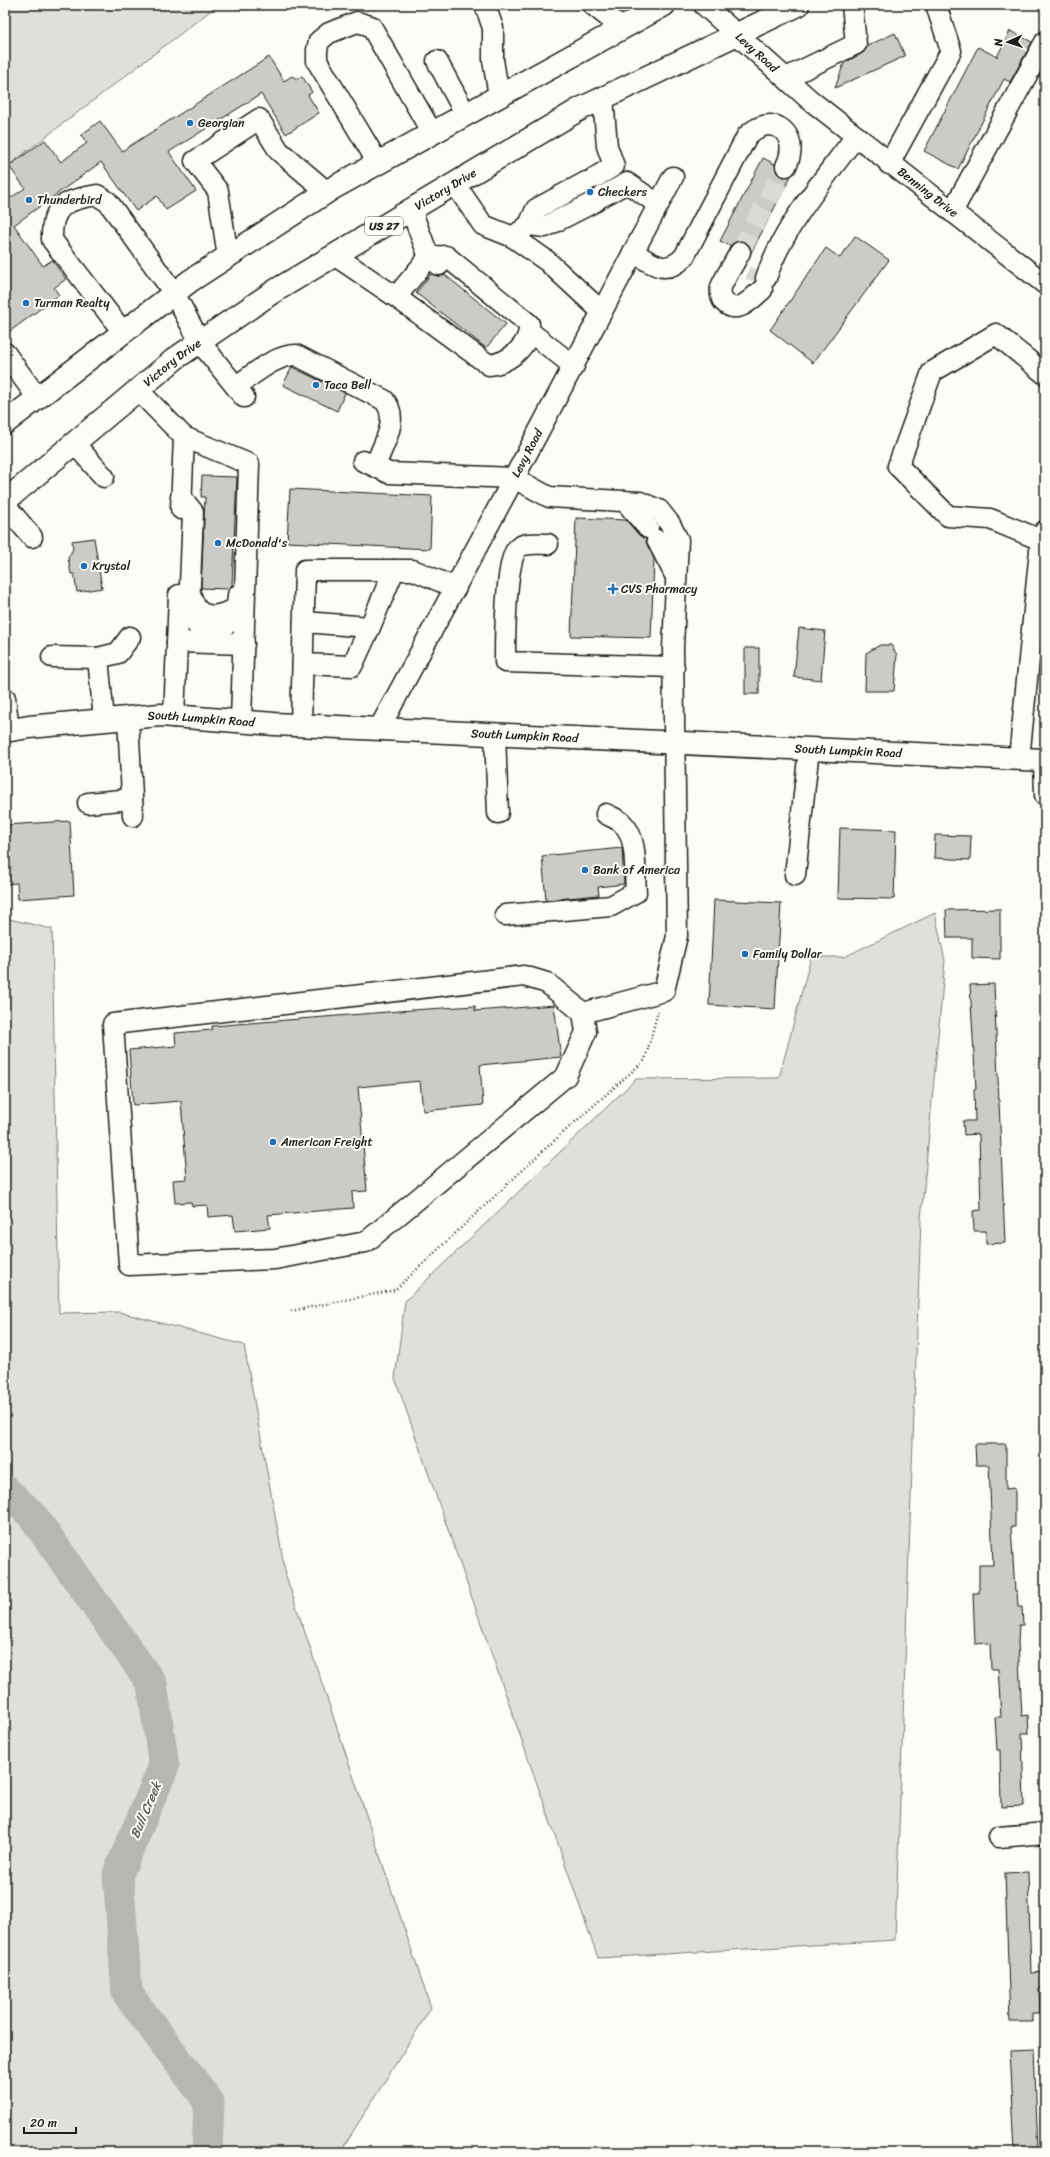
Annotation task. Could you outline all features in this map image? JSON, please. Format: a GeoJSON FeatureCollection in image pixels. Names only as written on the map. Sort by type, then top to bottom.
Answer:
{"type":"FeatureCollection","features":[{"type":"Feature","properties":{"kind":"main road"},"geometry":{"type":"LineString","coordinates":[[5,423],[174,293],[327,192],[664,5]]}},
{"type":"Feature","properties":{"kind":"main road","name":"Victory Drive"},"geometry":{"type":"LineString","coordinates":[[5,501],[176,358],[273,292],[580,109],[798,5]]}},
{"type":"Feature","properties":{"kind":"main road","name":"South Lumpkin Road"},"geometry":{"type":"LineString","coordinates":[[7,730],[160,715],[379,729],[1044,760]]}},
{"type":"Feature","properties":{"kind":"street"},"geometry":{"type":"LineString","coordinates":[[485,5],[493,28],[493,60],[499,96]]}},
{"type":"Feature","properties":{"kind":"street"},"geometry":{"type":"LineString","coordinates":[[593,5],[622,28]]}},
{"type":"Feature","properties":{"kind":"street","name":"Levy Road"},"geometry":{"type":"LineString","coordinates":[[704,5],[810,100]]}},
{"type":"Feature","properties":{"kind":"street"},"geometry":{"type":"LineString","coordinates":[[786,78],[856,44],[852,5]]}},
{"type":"Feature","properties":{"kind":"street"},"geometry":{"type":"LineString","coordinates":[[890,164],[951,51],[936,5]]}},
{"type":"Feature","properties":{"kind":"street"},"geometry":{"type":"LineString","coordinates":[[378,163],[318,61],[317,50],[319,41],[329,33],[356,22],[371,26],[432,133]]}},
{"type":"Feature","properties":{"kind":"street"},"geometry":{"type":"LineString","coordinates":[[952,212],[1045,42]]}},
{"type":"Feature","properties":{"kind":"street"},"geometry":{"type":"LineString","coordinates":[[437,61],[466,115]]}},
{"type":"Feature","properties":{"kind":"street"},"geometry":{"type":"LineString","coordinates":[[603,98],[607,146],[614,166],[627,184],[658,204]]}},
{"type":"Feature","properties":{"kind":"street","name":"Benning Drive"},"geometry":{"type":"LineString","coordinates":[[810,100],[1045,284]]}},
{"type":"Feature","properties":{"kind":"street"},"geometry":{"type":"LineString","coordinates":[[228,256],[218,191],[195,161],[259,119],[278,151],[327,192]]}},
{"type":"Feature","properties":{"kind":"street"},"geometry":{"type":"LineString","coordinates":[[633,252],[652,264],[670,268],[684,257],[747,136],[754,129],[763,125],[774,125],[784,130],[789,138],[792,149],[791,156],[786,166]]}},
{"type":"Feature","properties":{"kind":"street"},"geometry":{"type":"LineString","coordinates":[[740,252],[721,288],[723,302],[733,308],[746,305],[789,228],[856,136]]}},
{"type":"Feature","properties":{"kind":"street"},"geometry":{"type":"LineString","coordinates":[[521,231],[536,209],[614,166]]}},
{"type":"Feature","properties":{"kind":"street","name":"Levy Road"},"geometry":{"type":"LineString","coordinates":[[379,729],[456,588],[673,177]]}},
{"type":"Feature","properties":{"kind":"street"},"geometry":{"type":"LineString","coordinates":[[455,184],[483,225],[521,231],[545,227],[627,184]]}},
{"type":"Feature","properties":{"kind":"street"},"geometry":{"type":"LineString","coordinates":[[123,332],[52,240],[52,222],[64,205],[83,197],[97,195],[108,202],[174,293],[200,342],[240,392],[276,361],[287,355],[296,355],[384,400],[391,410],[392,421],[369,464],[389,473],[514,478],[549,497],[632,502],[659,510],[670,524],[678,540],[674,667],[677,936],[664,991],[583,1013]]}},
{"type":"Feature","properties":{"kind":"street"},"geometry":{"type":"LineString","coordinates":[[411,210],[429,257],[512,322],[517,335],[509,347],[495,357],[480,359]]}},
{"type":"Feature","properties":{"kind":"street"},"geometry":{"type":"LineString","coordinates":[[521,231],[547,261],[602,312]]}},
{"type":"Feature","properties":{"kind":"street"},"geometry":{"type":"LineString","coordinates":[[334,255],[396,297],[489,365],[497,364],[515,355],[525,343],[530,332],[529,324],[446,256],[429,257],[396,297]]}},
{"type":"Feature","properties":{"kind":"street"},"geometry":{"type":"LineString","coordinates":[[530,332],[574,366]]}},
{"type":"Feature","properties":{"kind":"street"},"geometry":{"type":"LineString","coordinates":[[1019,759],[1043,535],[990,520],[948,516],[898,466],[932,372],[996,334],[1045,374]]}},
{"type":"Feature","properties":{"kind":"street"},"geometry":{"type":"LineString","coordinates":[[5,353],[37,398]]}},
{"type":"Feature","properties":{"kind":"street"},"geometry":{"type":"LineString","coordinates":[[138,390],[184,437],[250,464],[241,721]]}},
{"type":"Feature","properties":{"kind":"street"},"geometry":{"type":"LineString","coordinates":[[174,717],[184,437]]}},
{"type":"Feature","properties":{"kind":"street"},"geometry":{"type":"LineString","coordinates":[[74,444],[104,477]]}},
{"type":"Feature","properties":{"kind":"street"},"geometry":{"type":"LineString","coordinates":[[181,497],[194,512],[189,609],[192,621],[198,628],[210,631],[223,629],[231,621],[238,607],[242,493],[250,484]]}},
{"type":"Feature","properties":{"kind":"street"},"geometry":{"type":"LineString","coordinates":[[632,502],[655,532],[677,569]]}},
{"type":"Feature","properties":{"kind":"street"},"geometry":{"type":"LineString","coordinates":[[5,505],[32,537]]}},
{"type":"Feature","properties":{"kind":"street"},"geometry":{"type":"LineString","coordinates":[[548,544],[523,545],[516,549],[509,568],[505,662],[674,667]]}},
{"type":"Feature","properties":{"kind":"street"},"geometry":{"type":"LineString","coordinates":[[301,725],[306,570],[413,570],[456,588]]}},
{"type":"Feature","properties":{"kind":"street"},"geometry":{"type":"LineString","coordinates":[[303,664],[352,666],[394,570]]}},
{"type":"Feature","properties":{"kind":"street"},"geometry":{"type":"LineString","coordinates":[[304,622],[370,627]]}},
{"type":"Feature","properties":{"kind":"street"},"geometry":{"type":"LineString","coordinates":[[52,657],[98,658],[118,653],[130,637]]}},
{"type":"Feature","properties":{"kind":"street"},"geometry":{"type":"LineString","coordinates":[[177,642],[244,644]]}},
{"type":"Feature","properties":{"kind":"street"},"geometry":{"type":"LineString","coordinates":[[98,658],[104,720]]}},
{"type":"Feature","properties":{"kind":"street"},"geometry":{"type":"LineString","coordinates":[[5,698],[7,730]]}},
{"type":"Feature","properties":{"kind":"street"},"geometry":{"type":"LineString","coordinates":[[88,803],[133,807],[128,718]]}},
{"type":"Feature","properties":{"kind":"street"},"geometry":{"type":"LineString","coordinates":[[495,734],[498,813]]}},
{"type":"Feature","properties":{"kind":"street"},"geometry":{"type":"LineString","coordinates":[[794,875],[809,749]]}},
{"type":"Feature","properties":{"kind":"street"},"geometry":{"type":"LineString","coordinates":[[1044,760],[1045,794]]}},
{"type":"Feature","properties":{"kind":"street"},"geometry":{"type":"LineString","coordinates":[[505,915],[611,906],[636,892],[632,842],[629,833],[622,823],[606,814]]}},
{"type":"Feature","properties":{"kind":"street"},"geometry":{"type":"LineString","coordinates":[[524,976],[547,983],[583,1013],[586,1032],[566,1076],[366,1242],[275,1259],[129,1265],[112,1024],[524,976]]}},
{"type":"Feature","properties":{"kind":"street"},"geometry":{"type":"LineString","coordinates":[[999,1837],[1045,1833]]}},
{"type":"Feature","properties":{"kind":"path"},"geometry":{"type":"LineString","coordinates":[[291,1311],[395,1290],[546,1148],[645,1060],[664,991]]}},
{"type":"Feature","properties":{"kind":"shaded area"},"geometry":{"type":"Polygon","coordinates":[[[5,5],[218,5],[5,168],[5,5]]]}},
{"type":"Feature","properties":{"kind":"shaded area"},"geometry":{"type":"Polygon","coordinates":[[[935,913],[945,961],[921,1219],[895,1940],[598,1958],[395,1378],[405,1301],[636,1079],[779,1078],[811,957],[844,957],[935,913]]]}},
{"type":"Feature","properties":{"kind":"shaded area"},"geometry":{"type":"Polygon","coordinates":[[[5,918],[52,929],[59,1313],[119,1312],[244,1345],[286,1576],[431,2008],[340,2152],[5,2152],[5,918]]]}},
{"type":"Feature","properties":{"kind":"building"},"geometry":{"type":"Polygon","coordinates":[[[1010,31],[1032,42],[1010,82],[1004,79],[958,169],[924,151],[978,47],[997,57],[1010,31]]]}},
{"type":"Feature","properties":{"kind":"building"},"geometry":{"type":"Polygon","coordinates":[[[895,33],[905,56],[835,88],[844,63],[861,54],[867,46],[895,33]]]}},
{"type":"Feature","properties":{"kind":"building"},"geometry":{"type":"Polygon","coordinates":[[[269,57],[284,81],[292,76],[297,79],[302,76],[312,92],[308,95],[319,113],[286,134],[261,94],[169,152],[196,191],[166,210],[157,196],[136,211],[101,162],[14,225],[43,266],[52,260],[66,279],[54,288],[59,295],[5,335],[5,202],[25,188],[9,166],[45,140],[61,162],[87,143],[81,135],[100,121],[122,151],[269,57]]]}},
{"type":"Feature","properties":{"kind":"building"},"geometry":{"type":"Polygon","coordinates":[[[763,158],[775,164],[777,173],[782,177],[791,176],[751,253],[750,246],[745,242],[739,241],[730,246],[720,241],[763,158]]]}},
{"type":"Feature","properties":{"kind":"building"},"geometry":{"type":"Polygon","coordinates":[[[855,236],[889,260],[813,363],[770,330],[826,248],[840,258],[855,236]]]}},
{"type":"Feature","properties":{"kind":"building"},"geometry":{"type":"Polygon","coordinates":[[[431,274],[438,276],[445,275],[506,324],[486,348],[416,293],[431,274]]]}},
{"type":"Feature","properties":{"kind":"building","name":"Taco Bell"},"geometry":{"type":"Polygon","coordinates":[[[292,367],[345,393],[337,411],[283,385],[292,367]]]}},
{"type":"Feature","properties":{"kind":"building","name":"McDonald's"},"geometry":{"type":"Polygon","coordinates":[[[202,476],[237,477],[232,585],[228,589],[201,588],[205,497],[201,497],[202,476]]]}},
{"type":"Feature","properties":{"kind":"building"},"geometry":{"type":"Polygon","coordinates":[[[290,489],[432,496],[430,549],[287,542],[290,489]]]}},
{"type":"Feature","properties":{"kind":"building","name":"CVS Pharmacy"},"geometry":{"type":"Polygon","coordinates":[[[576,518],[626,520],[639,535],[646,539],[654,559],[651,638],[571,636],[576,518]]]}},
{"type":"Feature","properties":{"kind":"building","name":"Krystal"},"geometry":{"type":"Polygon","coordinates":[[[94,538],[102,588],[77,592],[74,574],[71,574],[68,558],[73,549],[72,541],[94,538]]]}},
{"type":"Feature","properties":{"kind":"building"},"geometry":{"type":"Polygon","coordinates":[[[799,628],[825,631],[821,680],[794,677],[799,628]]]}},
{"type":"Feature","properties":{"kind":"building"},"geometry":{"type":"Polygon","coordinates":[[[880,645],[891,645],[897,655],[894,691],[865,691],[866,653],[880,645]]]}},
{"type":"Feature","properties":{"kind":"building"},"geometry":{"type":"Polygon","coordinates":[[[745,648],[759,648],[759,694],[745,694],[745,648]]]}},
{"type":"Feature","properties":{"kind":"building"},"geometry":{"type":"Polygon","coordinates":[[[70,821],[74,895],[18,899],[17,883],[5,884],[5,825],[70,821]]]}},
{"type":"Feature","properties":{"kind":"building"},"geometry":{"type":"Polygon","coordinates":[[[840,828],[896,830],[894,899],[838,898],[840,828]]]}},
{"type":"Feature","properties":{"kind":"building"},"geometry":{"type":"Polygon","coordinates":[[[935,835],[971,836],[970,860],[934,858],[935,835]]]}},
{"type":"Feature","properties":{"kind":"building","name":"Bank of America"},"geometry":{"type":"Polygon","coordinates":[[[622,848],[624,884],[598,887],[599,895],[546,900],[542,856],[622,848]]]}},
{"type":"Feature","properties":{"kind":"building","name":"Family Dollar"},"geometry":{"type":"Polygon","coordinates":[[[714,900],[781,903],[775,1009],[709,1005],[714,900]]]}},
{"type":"Feature","properties":{"kind":"building"},"geometry":{"type":"Polygon","coordinates":[[[1000,909],[1000,959],[972,958],[972,938],[947,938],[946,910],[1000,909]]]}},
{"type":"Feature","properties":{"kind":"building"},"geometry":{"type":"Polygon","coordinates":[[[994,984],[1005,1243],[986,1244],[986,1231],[974,1231],[973,1211],[981,1210],[979,1134],[964,1135],[963,1121],[975,1121],[974,1089],[976,1089],[970,985],[994,984]]]}},
{"type":"Feature","properties":{"kind":"building","name":"American Freight"},"geometry":{"type":"Polygon","coordinates":[[[554,1005],[561,1057],[480,1065],[483,1105],[423,1111],[420,1081],[358,1087],[367,1191],[352,1192],[353,1208],[268,1215],[270,1228],[235,1231],[233,1215],[208,1217],[207,1205],[192,1206],[191,1202],[175,1203],[173,1180],[187,1179],[181,1101],[133,1105],[129,1050],[176,1046],[175,1033],[212,1030],[212,1026],[412,1010],[475,1006],[475,1011],[554,1005]]]}},
{"type":"Feature","properties":{"kind":"building"},"geometry":{"type":"Polygon","coordinates":[[[975,1444],[1006,1444],[1006,1489],[1015,1488],[1015,1527],[1011,1527],[1015,1591],[1017,1591],[1018,1607],[1022,1607],[1023,1625],[1019,1625],[1018,1642],[1022,1716],[1028,1715],[1029,1733],[1022,1733],[1024,1806],[1001,1807],[1000,1750],[997,1750],[995,1717],[1001,1717],[998,1669],[991,1669],[990,1643],[975,1644],[973,1593],[979,1593],[979,1565],[993,1565],[989,1465],[976,1465],[975,1444]]]}},
{"type":"Feature","properties":{"kind":"building"},"geometry":{"type":"Polygon","coordinates":[[[1028,1872],[1031,1973],[1045,1972],[1045,1987],[1039,1988],[1040,2013],[1032,2013],[1032,2022],[1010,2022],[1005,1873],[1028,1872]]]}},
{"type":"Feature","properties":{"kind":"building"},"geometry":{"type":"Polygon","coordinates":[[[1034,2049],[1038,2152],[1015,2152],[1010,2050],[1034,2049]]]}},
{"type":"Feature","properties":{"kind":"waterway","name":"Bull Creek"},"geometry":{"type":"LineString","coordinates":[[5,1490],[32,1515],[152,1684],[164,1766],[118,1874],[127,1993],[209,2102],[207,2152]]}},
{"type":"Feature","properties":{"kind":"tunnel"},"geometry":{"type":"LineString","coordinates":[[740,252],[786,166]]}},
{"type":"Feature","properties":{"kind":"tunnel"},"geometry":{"type":"LineString","coordinates":[[755,282],[759,270]]}},
{"type":"Feature","properties":{"kind":"place","name":"Georgian"},"geometry":{"type":"Point","coordinates":[190,123]}},
{"type":"Feature","properties":{"kind":"place","name":"Checkers"},"geometry":{"type":"Point","coordinates":[590,192]}},
{"type":"Feature","properties":{"kind":"place","name":"Thunderbird"},"geometry":{"type":"Point","coordinates":[29,200]}},
{"type":"Feature","properties":{"kind":"place","name":"Turman Realty"},"geometry":{"type":"Point","coordinates":[26,303]}},
{"type":"Feature","properties":{"kind":"place","name":"Taco Bell"},"geometry":{"type":"Point","coordinates":[316,385]}},
{"type":"Feature","properties":{"kind":"place","name":"McDonald's"},"geometry":{"type":"Point","coordinates":[218,543]}},
{"type":"Feature","properties":{"kind":"place","name":"Krystal"},"geometry":{"type":"Point","coordinates":[84,566]}},
{"type":"Feature","properties":{"kind":"place","name":"CVS Pharmacy"},"geometry":{"type":"Point","coordinates":[613,589]}},
{"type":"Feature","properties":{"kind":"place","name":"Bank of America"},"geometry":{"type":"Point","coordinates":[585,870]}},
{"type":"Feature","properties":{"kind":"place","name":"Family Dollar"},"geometry":{"type":"Point","coordinates":[745,954]}},
{"type":"Feature","properties":{"kind":"place","name":"American Freight"},"geometry":{"type":"Point","coordinates":[273,1142]}}]}
